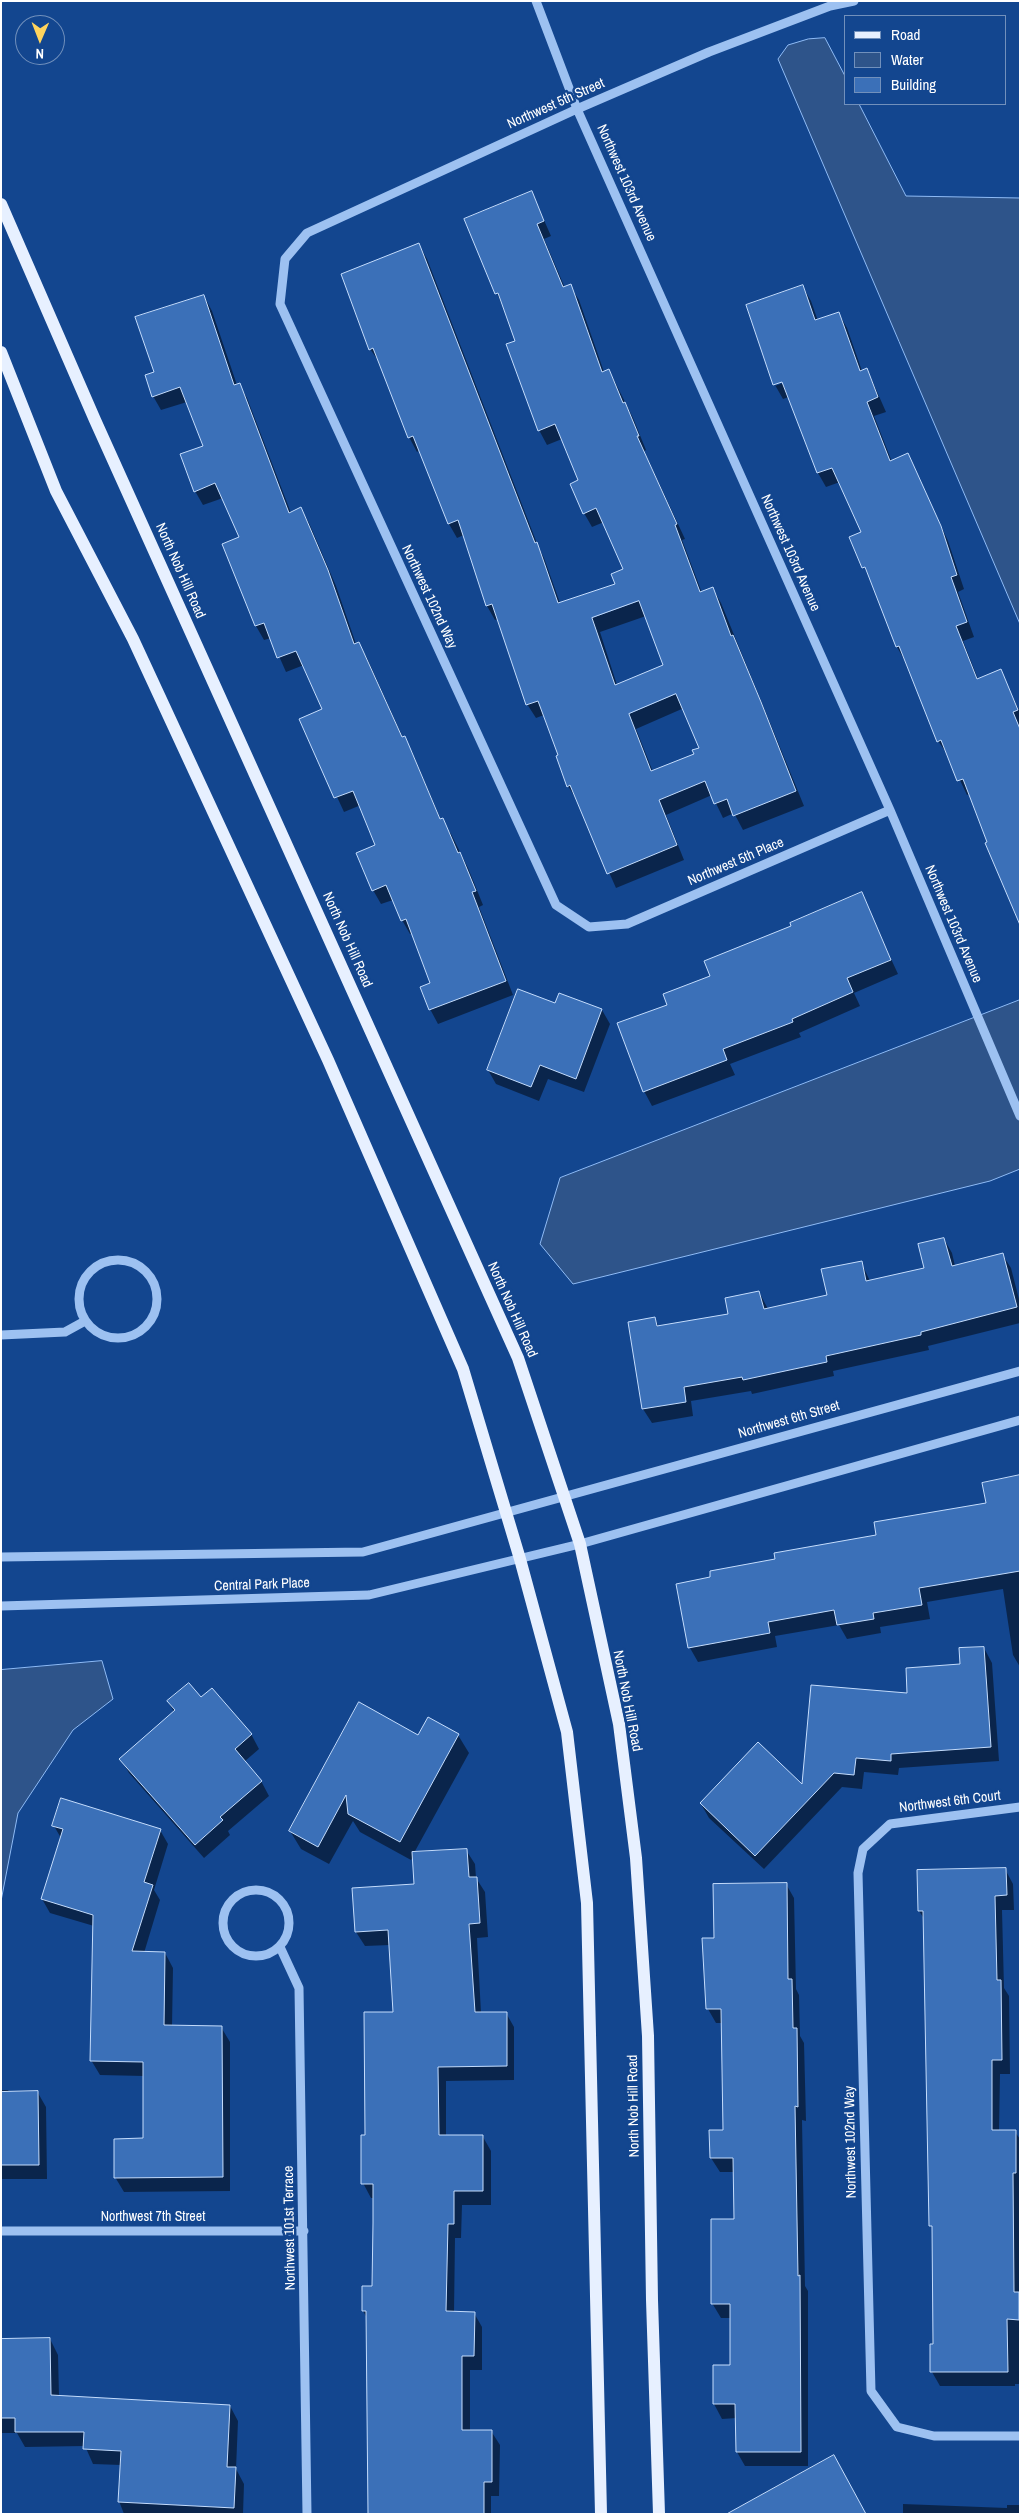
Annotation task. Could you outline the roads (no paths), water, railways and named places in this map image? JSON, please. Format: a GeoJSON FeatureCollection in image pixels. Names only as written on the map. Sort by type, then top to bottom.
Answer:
{"type":"FeatureCollection","features":[{"type":"Feature","properties":{"kind":"main road","name":"North Nob Hill Road"},"geometry":{"type":"LineString","coordinates":[[1,204],[94,420],[518,1358],[580,1544],[619,1724],[636,1858],[648,2036],[652,2290],[659,2514]]}},
{"type":"Feature","properties":{"kind":"main road"},"geometry":{"type":"LineString","coordinates":[[1,352],[56,491],[138,648],[328,1060],[463,1369],[520,1559],[567,1732],[587,1903],[601,2514]]}},
{"type":"Feature","properties":{"kind":"street","name":"Northwest 103rd Avenue"},"geometry":{"type":"LineString","coordinates":[[536,1],[577,108],[890,810],[1020,1116]]}},
{"type":"Feature","properties":{"kind":"street","name":"Northwest 5th Street"},"geometry":{"type":"LineString","coordinates":[[285,259],[307,233],[577,108],[709,52],[830,6],[854,1]]}},
{"type":"Feature","properties":{"kind":"street","name":"Northwest 102nd Way"},"geometry":{"type":"LineString","coordinates":[[285,259],[280,304],[556,905],[589,928]]}},
{"type":"Feature","properties":{"kind":"street","name":"Northwest 5th Place"},"geometry":{"type":"LineString","coordinates":[[589,928],[627,924],[890,810]]}},
{"type":"Feature","properties":{"kind":"street"},"geometry":{"type":"LineString","coordinates":[[114,1260],[128,1261],[140,1267],[150,1277],[155,1288],[157,1301],[149,1323],[140,1332],[128,1337],[104,1336],[93,1330],[85,1321],[79,1309],[78,1295],[82,1282],[90,1271],[101,1263],[114,1260]]}},
{"type":"Feature","properties":{"kind":"street"},"geometry":{"type":"LineString","coordinates":[[1,1335],[65,1332],[85,1321]]}},
{"type":"Feature","properties":{"kind":"street","name":"Northwest 6th Street"},"geometry":{"type":"LineString","coordinates":[[506,1512],[1020,1371]]}},
{"type":"Feature","properties":{"kind":"street"},"geometry":{"type":"LineString","coordinates":[[580,1544],[1020,1420]]}},
{"type":"Feature","properties":{"kind":"street"},"geometry":{"type":"LineString","coordinates":[[1,1557],[363,1552],[506,1512]]}},
{"type":"Feature","properties":{"kind":"street","name":"Central Park Place"},"geometry":{"type":"LineString","coordinates":[[1,1606],[369,1595],[580,1544]]}},
{"type":"Feature","properties":{"kind":"street","name":"Northwest 6th Court"},"geometry":{"type":"LineString","coordinates":[[864,1849],[890,1824],[1020,1807]]}},
{"type":"Feature","properties":{"kind":"street","name":"Northwest 102nd Way"},"geometry":{"type":"LineString","coordinates":[[864,1849],[858,1873],[871,2391],[898,2427],[934,2436],[1020,2436]]}},
{"type":"Feature","properties":{"kind":"street"},"geometry":{"type":"LineString","coordinates":[[256,1890],[268,1892],[279,1899],[287,1910],[289,1923],[287,1936],[280,1946],[269,1954],[256,1956],[243,1954],[232,1947],[225,1936],[222,1923],[225,1911],[232,1900],[242,1892],[256,1890]]}},
{"type":"Feature","properties":{"kind":"street","name":"Northwest 101st Terrace"},"geometry":{"type":"LineString","coordinates":[[280,1946],[299,1988],[307,2514]]}},
{"type":"Feature","properties":{"kind":"street","name":"Northwest 7th Street"},"geometry":{"type":"LineString","coordinates":[[1,2230],[304,2232]]}},
{"type":"Feature","properties":{"kind":"water"},"geometry":{"type":"Polygon","coordinates":[[[825,38],[844,74],[844,105],[860,105],[906,196],[1020,198],[1020,624],[778,59],[788,45],[808,39],[825,38]]]}},
{"type":"Feature","properties":{"kind":"water"},"geometry":{"type":"Polygon","coordinates":[[[1020,1000],[1020,1169],[990,1181],[573,1284],[540,1244],[560,1178],[1020,1000]]]}},
{"type":"Feature","properties":{"kind":"water"},"geometry":{"type":"Polygon","coordinates":[[[102,1661],[113,1699],[73,1730],[18,1813],[1,1901],[1,1670],[102,1661]]]}}]}
